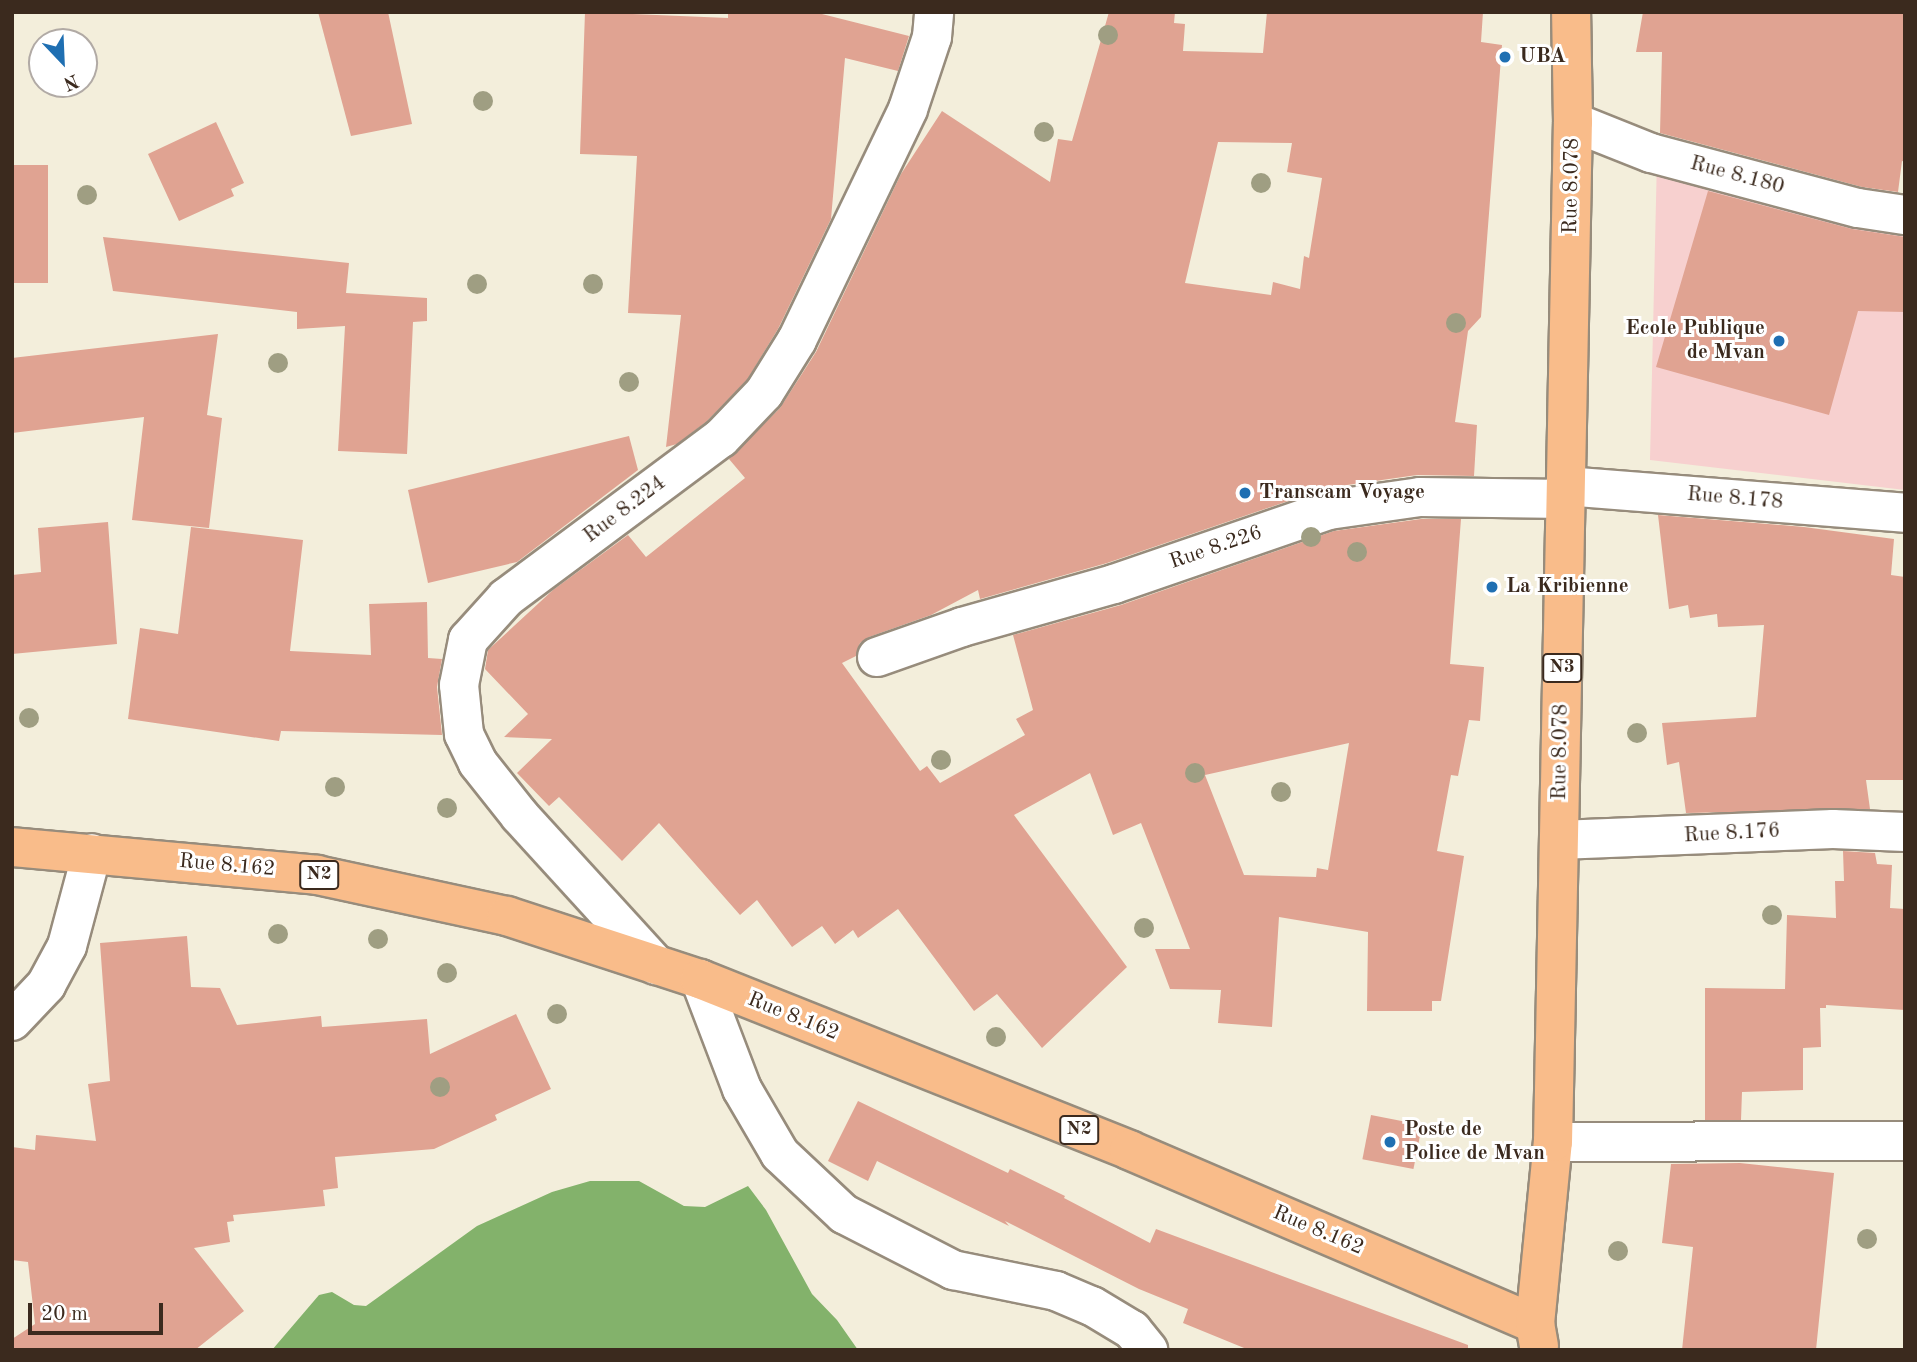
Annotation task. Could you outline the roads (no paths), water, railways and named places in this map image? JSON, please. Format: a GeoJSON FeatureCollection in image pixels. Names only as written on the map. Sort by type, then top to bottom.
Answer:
{"type":"FeatureCollection","features":[{"type":"Feature","properties":{"kind":"highway","name":"Rue 8.078"},"geometry":{"type":"LineString","coordinates":[[1537,1337],[1553,1142],[1573,122],[1572,12]]}},
{"type":"Feature","properties":{"kind":"highway","name":"Rue 8.162"},"geometry":{"type":"LineString","coordinates":[[12,847],[317,875],[507,916],[700,979],[1129,1150],[1537,1337]]}},
{"type":"Feature","properties":{"kind":"street","name":"Rue 8.224"},"geometry":{"type":"LineString","coordinates":[[656,965],[520,816],[478,763],[464,734],[459,685],[468,640],[506,598],[721,438],[764,393],[797,340],[908,110],[932,37],[934,12]]}},
{"type":"Feature","properties":{"kind":"street","name":"Rue 8.180"},"geometry":{"type":"LineString","coordinates":[[1573,122],[1651,153],[1858,208],[1905,215]]}},
{"type":"Feature","properties":{"kind":"street","name":"Rue 8.178"},"geometry":{"type":"LineString","coordinates":[[1565,492],[1905,513]]}},
{"type":"Feature","properties":{"kind":"street","name":"Rue 8.226"},"geometry":{"type":"LineString","coordinates":[[877,657],[962,627],[1114,584],[1329,510],[1420,497],[1565,492]]}},
{"type":"Feature","properties":{"kind":"street","name":"Rue 8.176"},"geometry":{"type":"LineString","coordinates":[[1559,840],[1833,829],[1905,832]]}},
{"type":"Feature","properties":{"kind":"street"},"geometry":{"type":"LineString","coordinates":[[12,1021],[46,985],[67,946],[93,853]]}},
{"type":"Feature","properties":{"kind":"street"},"geometry":{"type":"LineString","coordinates":[[700,979],[741,1090],[780,1154],[844,1214],[953,1270],[1056,1291],[1080,1301],[1132,1330],[1148,1350]]}},
{"type":"Feature","properties":{"kind":"street"},"geometry":{"type":"LineString","coordinates":[[1553,1142],[1905,1141]]}},
{"type":"Feature","properties":{"kind":"place","name":"UBA"},"geometry":{"type":"Point","coordinates":[1505,57]}},
{"type":"Feature","properties":{"kind":"place","name":"Ecole Publique de Mvan"},"geometry":{"type":"Point","coordinates":[1779,341]}},
{"type":"Feature","properties":{"kind":"place","name":"Transcam Voyage"},"geometry":{"type":"Point","coordinates":[1245,493]}},
{"type":"Feature","properties":{"kind":"place","name":"La Kribienne"},"geometry":{"type":"Point","coordinates":[1492,587]}},
{"type":"Feature","properties":{"kind":"place","name":"Poste de Police de Mvan"},"geometry":{"type":"Point","coordinates":[1390,1142]}}]}
